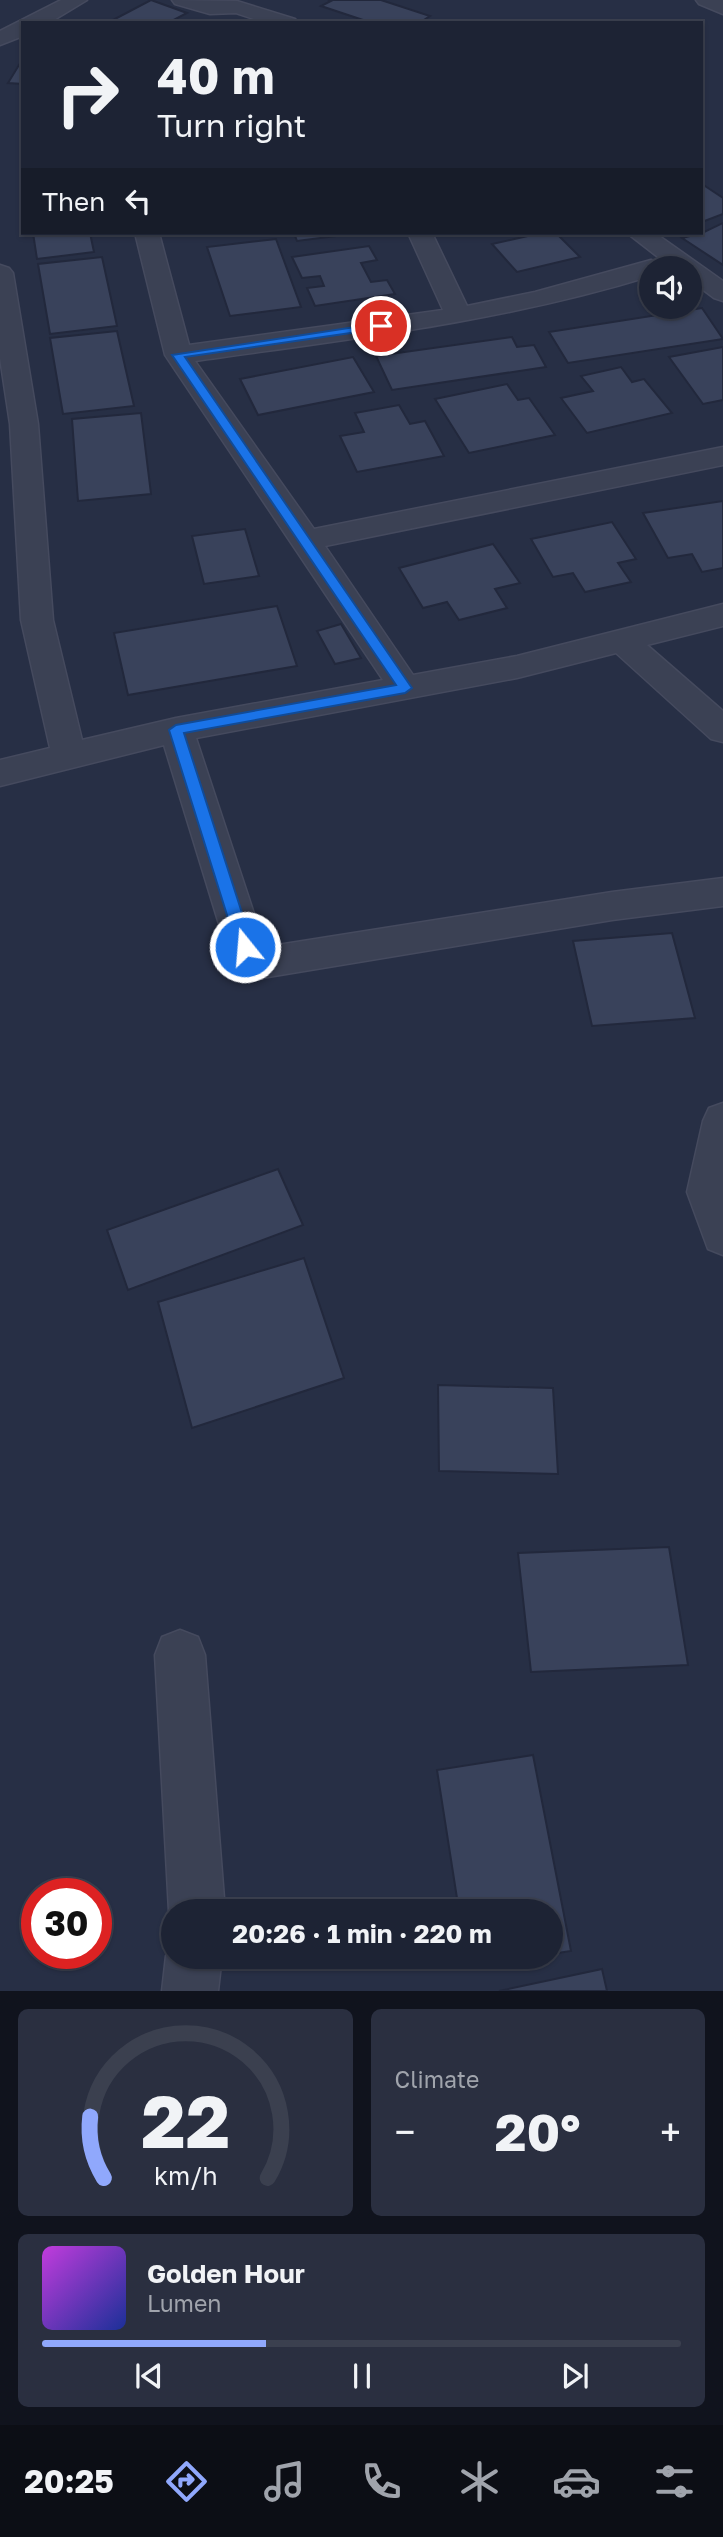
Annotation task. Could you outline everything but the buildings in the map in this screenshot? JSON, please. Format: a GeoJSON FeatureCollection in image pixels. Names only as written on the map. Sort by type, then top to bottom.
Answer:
{"type":"FeatureCollection","features":[{"type":"Feature","properties":{"kind":"street"},"geometry":{"type":"LineString","coordinates":[[37,21],[77,0]]}},
{"type":"Feature","properties":{"kind":"street"},"geometry":{"type":"LineString","coordinates":[[182,0],[280,21]]}},
{"type":"Feature","properties":{"kind":"street"},"geometry":{"type":"LineString","coordinates":[[241,11],[280,0]]}},
{"type":"Feature","properties":{"kind":"street"},"geometry":{"type":"LineString","coordinates":[[706,0],[723,8]]}},
{"type":"Feature","properties":{"kind":"street"},"geometry":{"type":"LineString","coordinates":[[0,39],[21,29]]}},
{"type":"Feature","properties":{"kind":"street"},"geometry":{"type":"LineString","coordinates":[[148,235],[178,355],[405,688]]}},
{"type":"Feature","properties":{"kind":"street"},"geometry":{"type":"LineString","coordinates":[[420,235],[457,315]]}},
{"type":"Feature","properties":{"kind":"street"},"geometry":{"type":"LineString","coordinates":[[642,235],[672,256]]}},
{"type":"Feature","properties":{"kind":"street"},"geometry":{"type":"LineString","coordinates":[[178,355],[457,315],[583,291],[639,272]]}},
{"type":"Feature","properties":{"kind":"street"},"geometry":{"type":"LineString","coordinates":[[0,273],[24,424],[37,620],[69,755]]}},
{"type":"Feature","properties":{"kind":"street"},"geometry":{"type":"LineString","coordinates":[[702,278],[723,293]]}},
{"type":"Feature","properties":{"kind":"street"},"geometry":{"type":"LineString","coordinates":[[306,540],[723,456]]}},
{"type":"Feature","properties":{"kind":"street"},"geometry":{"type":"LineString","coordinates":[[0,773],[176,730],[517,667],[723,615]]}},
{"type":"Feature","properties":{"kind":"street"},"geometry":{"type":"LineString","coordinates":[[622,641],[723,730]]}},
{"type":"Feature","properties":{"kind":"street"},"geometry":{"type":"LineString","coordinates":[[176,730],[245,947],[251,958],[262,963],[723,892]]}},
{"type":"Feature","properties":{"kind":"street"},"geometry":{"type":"LineString","coordinates":[[723,1121],[708,1192],[723,1235]]}},
{"type":"Feature","properties":{"kind":"street"},"geometry":{"type":"LineString","coordinates":[[180,1655],[196,1899]]}},
{"type":"Feature","properties":{"kind":"street"},"geometry":{"type":"LineString","coordinates":[[190,1991],[193,1969]]}},
{"type":"Feature","properties":{"kind":"route"},"geometry":{"type":"LineString","coordinates":[[245,947],[176,730],[405,688],[178,355],[381,326]]}}]}
